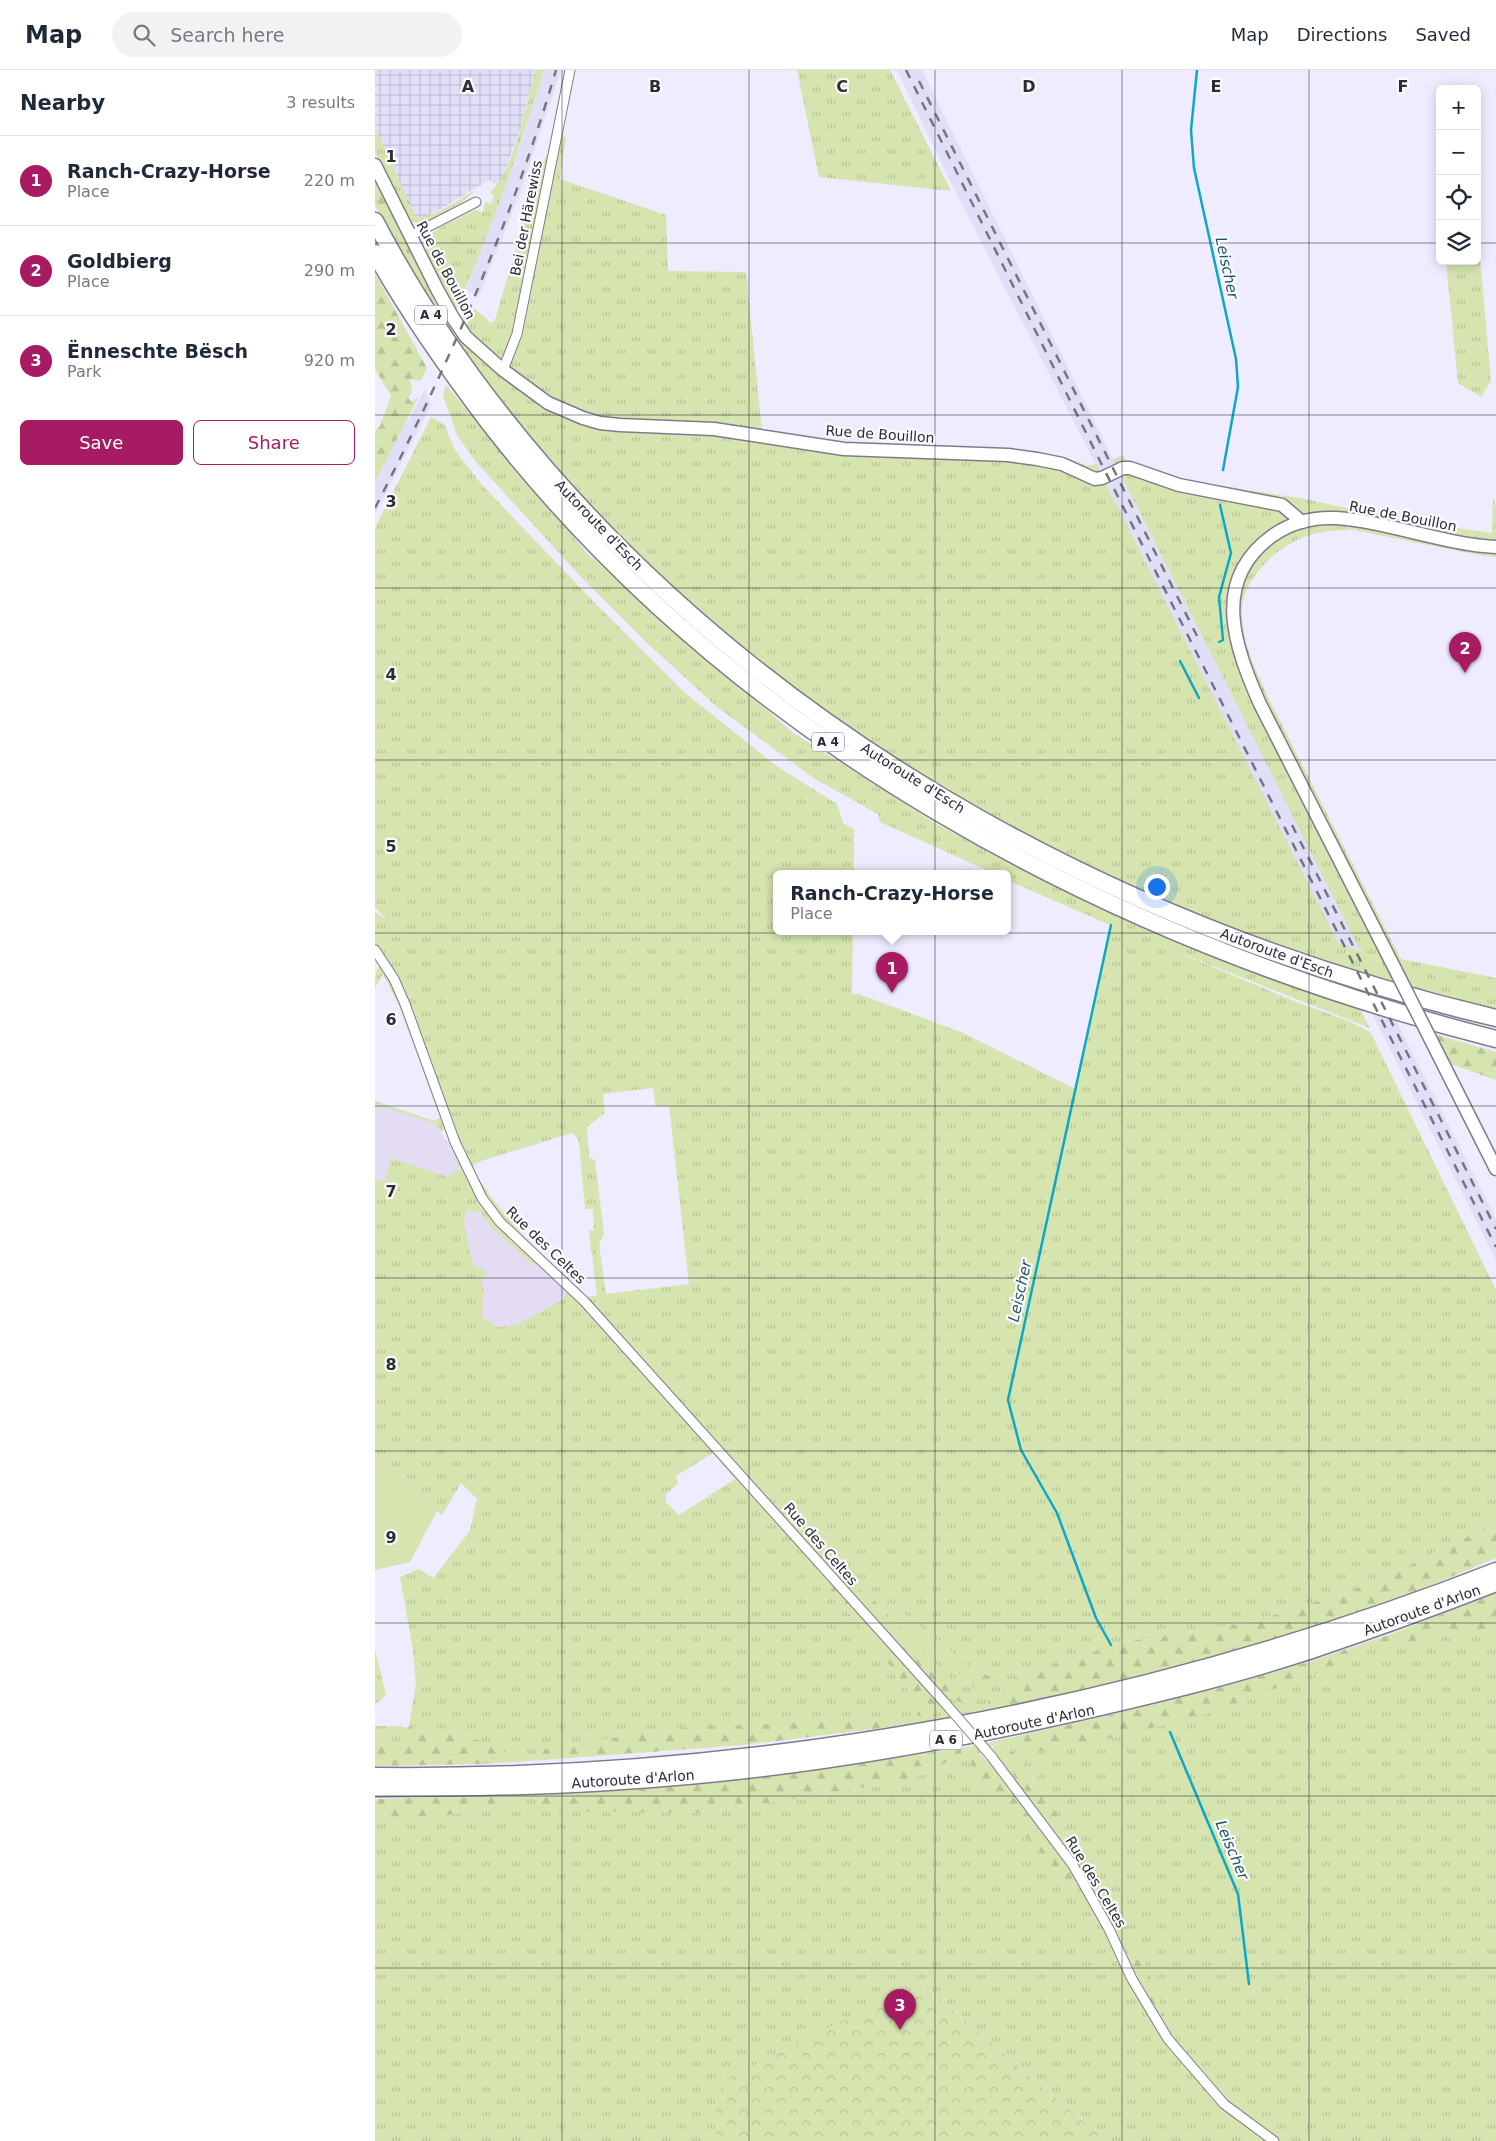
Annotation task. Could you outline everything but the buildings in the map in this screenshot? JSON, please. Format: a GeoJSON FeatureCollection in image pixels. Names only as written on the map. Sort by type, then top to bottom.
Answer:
{"type":"FeatureCollection","features":[{"type":"Feature","properties":{"kind":"highway","name":"Autoroute d'Esch"},"geometry":{"type":"LineString","coordinates":[[375,221],[394,256],[441,331],[477,382],[527,446],[572,498],[626,555],[698,621],[763,675],[831,725],[877,757],[935,793],[1006,833],[1149,903],[1237,940],[1358,982],[1496,1018]]}},
{"type":"Feature","properties":{"kind":"highway","name":"Autoroute d'Esch"},"geometry":{"type":"LineString","coordinates":[[375,253],[430,342],[463,389],[513,454],[558,506],[621,572],[685,630],[752,686],[822,738],[913,798],[978,835],[1027,862],[1142,918],[1229,953],[1317,985],[1496,1039]]}},
{"type":"Feature","properties":{"kind":"highway","name":"Autoroute d'Arlon"},"geometry":{"type":"LineString","coordinates":[[375,1776],[520,1774],[679,1764],[778,1754],[996,1718],[1097,1696],[1207,1667],[1355,1622],[1496,1571]]}},
{"type":"Feature","properties":{"kind":"highway","name":"Autoroute d'Arlon"},"geometry":{"type":"LineString","coordinates":[[375,1788],[450,1788],[631,1781],[779,1766],[923,1744],[1103,1707],[1212,1679],[1318,1648],[1414,1615],[1496,1583]]}},
{"type":"Feature","properties":{"kind":"street","name":"Bei der Härewiss"},"geometry":{"type":"LineString","coordinates":[[503,370],[517,334],[570,70]]}},
{"type":"Feature","properties":{"kind":"street","name":"Rue de Bouillon"},"geometry":{"type":"LineString","coordinates":[[375,165],[453,318],[466,337],[503,370],[548,404],[600,423],[714,429],[828,447],[875,452],[1028,458],[1062,464],[1095,479],[1123,468],[1130,468],[1179,485],[1282,505],[1302,522],[1334,518],[1360,521],[1496,547]]}},
{"type":"Feature","properties":{"kind":"street"},"geometry":{"type":"LineString","coordinates":[[410,236],[476,202]]}},
{"type":"Feature","properties":{"kind":"street"},"geometry":{"type":"LineString","coordinates":[[1302,522],[1282,529],[1264,542],[1240,572],[1232,600],[1236,638],[1244,666],[1260,704],[1496,1169]]}},
{"type":"Feature","properties":{"kind":"street","name":"Rue des Celtes"},"geometry":{"type":"LineString","coordinates":[[375,950],[394,979],[405,1004],[455,1142],[482,1198],[500,1222],[584,1301],[991,1756],[1073,1865],[1109,1929],[1132,1979],[1167,2039],[1224,2104],[1274,2141]]}},
{"type":"Feature","properties":{"kind":"shaded area"},"geometry":{"type":"Polygon","coordinates":[[[375,70],[536,70],[519,133],[501,181],[497,185],[489,180],[439,210],[422,218],[416,218],[375,128],[375,70]]]}},
{"type":"Feature","properties":{"kind":"shaded area"},"geometry":{"type":"Polygon","coordinates":[[[544,70],[561,70],[521,190],[479,296],[466,290],[524,135],[544,70]]]}},
{"type":"Feature","properties":{"kind":"shaded area"},"geometry":{"type":"Polygon","coordinates":[[[897,70],[922,70],[1113,459],[1496,1219],[1496,1260],[1110,492],[957,195],[897,70]]]}},
{"type":"Feature","properties":{"kind":"shaded area"},"geometry":{"type":"Polygon","coordinates":[[[425,389],[431,405],[375,515],[375,482],[405,423],[408,421],[425,389]]]}},
{"type":"Feature","properties":{"kind":"shaded area"},"geometry":{"type":"Polygon","coordinates":[[[375,1104],[436,1124],[444,1139],[449,1141],[461,1170],[448,1177],[391,1159],[385,1183],[375,1179],[375,1104]]]}},
{"type":"Feature","properties":{"kind":"shaded area"},"geometry":{"type":"Polygon","coordinates":[[[467,1210],[481,1213],[493,1229],[535,1266],[537,1264],[566,1291],[562,1300],[516,1326],[497,1327],[482,1317],[484,1291],[473,1265],[464,1222],[467,1210]]]}},
{"type":"Feature","properties":{"kind":"green space"},"geometry":{"type":"Polygon","coordinates":[[[536,70],[544,70],[524,132],[492,223],[456,311],[426,252],[427,240],[432,233],[443,226],[475,210],[483,212],[485,202],[491,204],[494,195],[489,193],[505,171],[512,155],[536,70]]]}},
{"type":"Feature","properties":{"kind":"green space"},"geometry":{"type":"Polygon","coordinates":[[[797,70],[890,70],[951,191],[819,177],[797,70]]]}},
{"type":"Feature","properties":{"kind":"green space"},"geometry":{"type":"Polygon","coordinates":[[[375,128],[416,217],[423,217],[439,211],[477,189],[455,207],[436,219],[418,223],[410,221],[375,153],[375,128]]]}},
{"type":"Feature","properties":{"kind":"green space"},"geometry":{"type":"Polygon","coordinates":[[[561,136],[566,137],[560,179],[666,215],[668,271],[746,272],[762,430],[845,444],[1029,451],[1061,456],[1086,466],[1096,464],[1338,943],[1361,952],[1113,459],[1123,455],[1126,460],[1179,479],[1305,499],[1406,521],[1492,533],[1493,497],[1496,507],[1496,557],[1354,530],[1312,534],[1288,545],[1267,562],[1247,588],[1242,612],[1243,629],[1256,671],[1401,959],[1496,978],[1496,1009],[1430,993],[1300,953],[1153,895],[1072,857],[993,815],[916,770],[841,721],[769,668],[699,612],[633,551],[541,451],[459,342],[474,308],[491,323],[495,320],[541,164],[561,136]]]}},
{"type":"Feature","properties":{"kind":"green space"},"geometry":{"type":"Polygon","coordinates":[[[375,177],[451,323],[448,329],[375,205],[375,177]]]}},
{"type":"Feature","properties":{"kind":"green space"},"geometry":{"type":"Polygon","coordinates":[[[375,183],[411,252],[408,254],[382,211],[378,202],[375,183]]]}},
{"type":"Feature","properties":{"kind":"green space"},"geometry":{"type":"Polygon","coordinates":[[[1446,265],[1481,265],[1491,381],[1481,397],[1458,383],[1446,265]]]}},
{"type":"Feature","properties":{"kind":"green space"},"geometry":{"type":"Polygon","coordinates":[[[375,274],[427,368],[421,381],[410,379],[412,392],[408,398],[412,402],[419,396],[375,482],[375,431],[380,426],[391,396],[375,369],[375,274]]]}},
{"type":"Feature","properties":{"kind":"green space"},"geometry":{"type":"Polygon","coordinates":[[[446,385],[587,553],[792,732],[938,825],[1111,913],[1360,1009],[1370,1028],[1165,947],[1299,1003],[1349,1021],[1371,1033],[1496,1290],[1496,1520],[1477,1532],[1390,1575],[1353,1590],[1256,1621],[1124,1642],[1010,1679],[1000,1694],[988,1700],[988,1710],[890,1727],[898,1722],[580,1743],[565,1750],[540,1748],[544,1760],[481,1764],[481,1751],[510,1759],[409,1726],[416,1683],[413,1651],[400,1577],[419,1569],[433,1578],[470,1531],[477,1499],[461,1483],[442,1515],[375,1458],[375,1179],[385,1182],[391,1158],[448,1177],[453,1172],[461,1170],[449,1141],[454,1142],[448,1121],[443,1125],[444,1129],[441,1132],[436,1124],[375,1104],[375,1101],[435,1121],[440,1117],[399,1006],[383,974],[375,988],[377,970],[384,963],[375,950],[375,912],[386,919],[375,907],[375,528],[431,417],[444,424],[455,450],[482,485],[595,603],[685,693],[778,767],[837,804],[843,823],[854,829],[854,870],[773,870],[773,935],[853,935],[852,994],[859,994],[963,1033],[1075,1089],[1110,925],[1011,882],[1011,870],[986,870],[880,822],[878,814],[815,779],[717,707],[645,641],[581,577],[475,461],[457,435],[443,395],[446,385]],[[653,1088],[603,1094],[605,1113],[587,1127],[589,1158],[595,1160],[604,1234],[599,1244],[606,1294],[689,1284],[669,1106],[656,1107],[653,1088]],[[572,1133],[481,1161],[474,1165],[473,1169],[511,1222],[588,1297],[597,1295],[589,1230],[594,1230],[593,1209],[585,1209],[577,1137],[572,1133]],[[467,1210],[464,1222],[473,1265],[488,1272],[481,1282],[484,1291],[482,1317],[497,1327],[516,1325],[562,1300],[569,1287],[561,1280],[560,1285],[537,1264],[535,1266],[493,1229],[481,1213],[467,1210]],[[713,1453],[676,1476],[678,1483],[666,1494],[666,1502],[679,1515],[735,1479],[713,1453]],[[827,1556],[821,1558],[974,1704],[870,1596],[854,1586],[827,1556]],[[821,1579],[872,1642],[871,1640],[821,1579]],[[888,1601],[984,1698],[979,1673],[888,1601]],[[872,1642],[922,1709],[917,1713],[933,1716],[872,1642]]]}},
{"type":"Feature","properties":{"kind":"green space"},"geometry":{"type":"Polygon","coordinates":[[[1437,1035],[1496,1052],[1496,1080],[1448,1063],[1437,1035]]]}},
{"type":"Feature","properties":{"kind":"green space"},"geometry":{"type":"Polygon","coordinates":[[[375,1458],[437,1511],[410,1562],[375,1570],[375,1458]]]}},
{"type":"Feature","properties":{"kind":"green space"},"geometry":{"type":"Polygon","coordinates":[[[1496,1520],[1496,1558],[1373,1607],[1246,1648],[1182,1666],[1053,1697],[988,1710],[988,1700],[1000,1694],[1010,1679],[1124,1642],[1256,1621],[1353,1590],[1390,1575],[1477,1532],[1496,1520]]]}},
{"type":"Feature","properties":{"kind":"green space"},"geometry":{"type":"Polygon","coordinates":[[[827,1556],[854,1586],[870,1596],[974,1703],[969,1707],[945,1694],[821,1558],[827,1556]]]}},
{"type":"Feature","properties":{"kind":"green space"},"geometry":{"type":"Polygon","coordinates":[[[820,1578],[829,1581],[936,1703],[933,1716],[919,1717],[917,1713],[922,1709],[871,1640],[820,1578]]]}},
{"type":"Feature","properties":{"kind":"green space"},"geometry":{"type":"Polygon","coordinates":[[[1496,1593],[1496,1628],[1437,1635],[1436,1638],[1409,1643],[1390,1642],[1364,1650],[1364,1655],[1210,1713],[1121,1736],[1035,1752],[1022,1748],[1018,1736],[1161,1703],[1302,1664],[1394,1633],[1496,1593]]]}},
{"type":"Feature","properties":{"kind":"green space"},"geometry":{"type":"Polygon","coordinates":[[[884,1597],[979,1673],[991,1676],[984,1698],[884,1597]]]}},
{"type":"Feature","properties":{"kind":"green space"},"geometry":{"type":"Polygon","coordinates":[[[1496,1628],[1496,2141],[1106,2141],[920,1982],[715,2098],[716,2141],[375,2141],[375,1820],[422,1820],[504,1805],[505,1796],[540,1795],[539,1806],[707,1813],[897,1782],[932,1771],[973,1746],[1018,1736],[1022,1748],[1378,1645],[1390,1642],[1409,1643],[1437,1635],[1496,1628]],[[1000,1742],[972,1758],[992,1798],[1014,1813],[1057,1870],[1064,1865],[986,1761],[996,1752],[1027,1790],[1071,1850],[1085,1871],[1108,1914],[1117,1910],[1022,1759],[1000,1742]],[[1126,1925],[1116,1931],[1145,1992],[1126,1925]]]}},
{"type":"Feature","properties":{"kind":"green space"},"geometry":{"type":"Polygon","coordinates":[[[375,1649],[386,1695],[375,1705],[375,1649]]]}},
{"type":"Feature","properties":{"kind":"green space"},"geometry":{"type":"Polygon","coordinates":[[[897,1718],[898,1722],[890,1727],[743,1745],[544,1760],[540,1748],[565,1750],[580,1743],[666,1729],[897,1718]]]}},
{"type":"Feature","properties":{"kind":"green space"},"geometry":{"type":"Polygon","coordinates":[[[375,1726],[401,1726],[406,1728],[409,1726],[407,1735],[395,1742],[375,1741],[375,1726]]]}},
{"type":"Feature","properties":{"kind":"green space"},"geometry":{"type":"Polygon","coordinates":[[[409,1726],[496,1744],[511,1759],[481,1752],[481,1764],[375,1766],[375,1741],[395,1742],[407,1735],[409,1726]]]}},
{"type":"Feature","properties":{"kind":"green space"},"geometry":{"type":"Polygon","coordinates":[[[1000,1742],[1022,1759],[1031,1776],[1058,1815],[1117,1910],[1116,1916],[1113,1918],[1108,1914],[1098,1892],[1064,1839],[992,1748],[1000,1742]]]}},
{"type":"Feature","properties":{"kind":"green space"},"geometry":{"type":"Polygon","coordinates":[[[973,1746],[932,1771],[897,1782],[707,1813],[545,1811],[539,1806],[540,1795],[681,1786],[783,1775],[973,1746]]]}},
{"type":"Feature","properties":{"kind":"green space"},"geometry":{"type":"Polygon","coordinates":[[[980,1754],[1003,1778],[1064,1864],[1057,1870],[1015,1824],[1014,1813],[992,1798],[971,1770],[972,1758],[980,1754]]]}},
{"type":"Feature","properties":{"kind":"green space"},"geometry":{"type":"Polygon","coordinates":[[[505,1796],[504,1805],[422,1820],[375,1820],[375,1799],[505,1796]]]}},
{"type":"Feature","properties":{"kind":"green space"},"geometry":{"type":"Polygon","coordinates":[[[1070,1871],[1091,1907],[1088,1909],[1061,1877],[1070,1871]]]}},
{"type":"Feature","properties":{"kind":"green space"},"geometry":{"type":"Polygon","coordinates":[[[1126,1925],[1147,1968],[1172,2036],[1145,1992],[1116,1931],[1126,1925]]]}},
{"type":"Feature","properties":{"kind":"green space"},"geometry":{"type":"Polygon","coordinates":[[[920,1982],[1106,2141],[716,2141],[715,2098],[728,2078],[920,1982]]]}},
{"type":"Feature","properties":{"kind":"waterway","name":"Leischer"},"geometry":{"type":"LineString","coordinates":[[1197,70],[1191,130],[1194,168],[1236,359],[1238,387],[1223,470]]}},
{"type":"Feature","properties":{"kind":"waterway","name":"Leischer"},"geometry":{"type":"LineString","coordinates":[[1219,642],[1223,640],[1219,597],[1231,553],[1220,505]]}},
{"type":"Feature","properties":{"kind":"waterway","name":"Leischer"},"geometry":{"type":"LineString","coordinates":[[1180,661],[1199,698]]}},
{"type":"Feature","properties":{"kind":"waterway","name":"Leischer"},"geometry":{"type":"LineString","coordinates":[[1111,925],[1008,1400],[1021,1450],[1057,1513],[1096,1618],[1111,1645]]}},
{"type":"Feature","properties":{"kind":"waterway","name":"Leischer"},"geometry":{"type":"LineString","coordinates":[[1170,1732],[1238,1894],[1249,1984]]}},
{"type":"Feature","properties":{"kind":"railway"},"geometry":{"type":"LineString","coordinates":[[375,508],[427,402],[476,293],[519,182],[556,70]]}},
{"type":"Feature","properties":{"kind":"railway"},"geometry":{"type":"LineString","coordinates":[[906,70],[1102,465],[1496,1247]]}},
{"type":"Feature","properties":{"kind":"railway"},"geometry":{"type":"LineString","coordinates":[[919,81],[1197,636]]}},
{"type":"Feature","properties":{"kind":"railway"},"geometry":{"type":"LineString","coordinates":[[1292,825],[1496,1229]]}},
{"type":"Feature","properties":{"kind":"place","name":"Goldbierg"},"geometry":{"type":"Point","coordinates":[1465,673]}},
{"type":"Feature","properties":{"kind":"place","name":"Ranch-Crazy-Horse"},"geometry":{"type":"Point","coordinates":[892,993]}},
{"type":"Feature","properties":{"kind":"place","name":"Ënneschte Bësch"},"geometry":{"type":"Point","coordinates":[900,2030]}}]}
